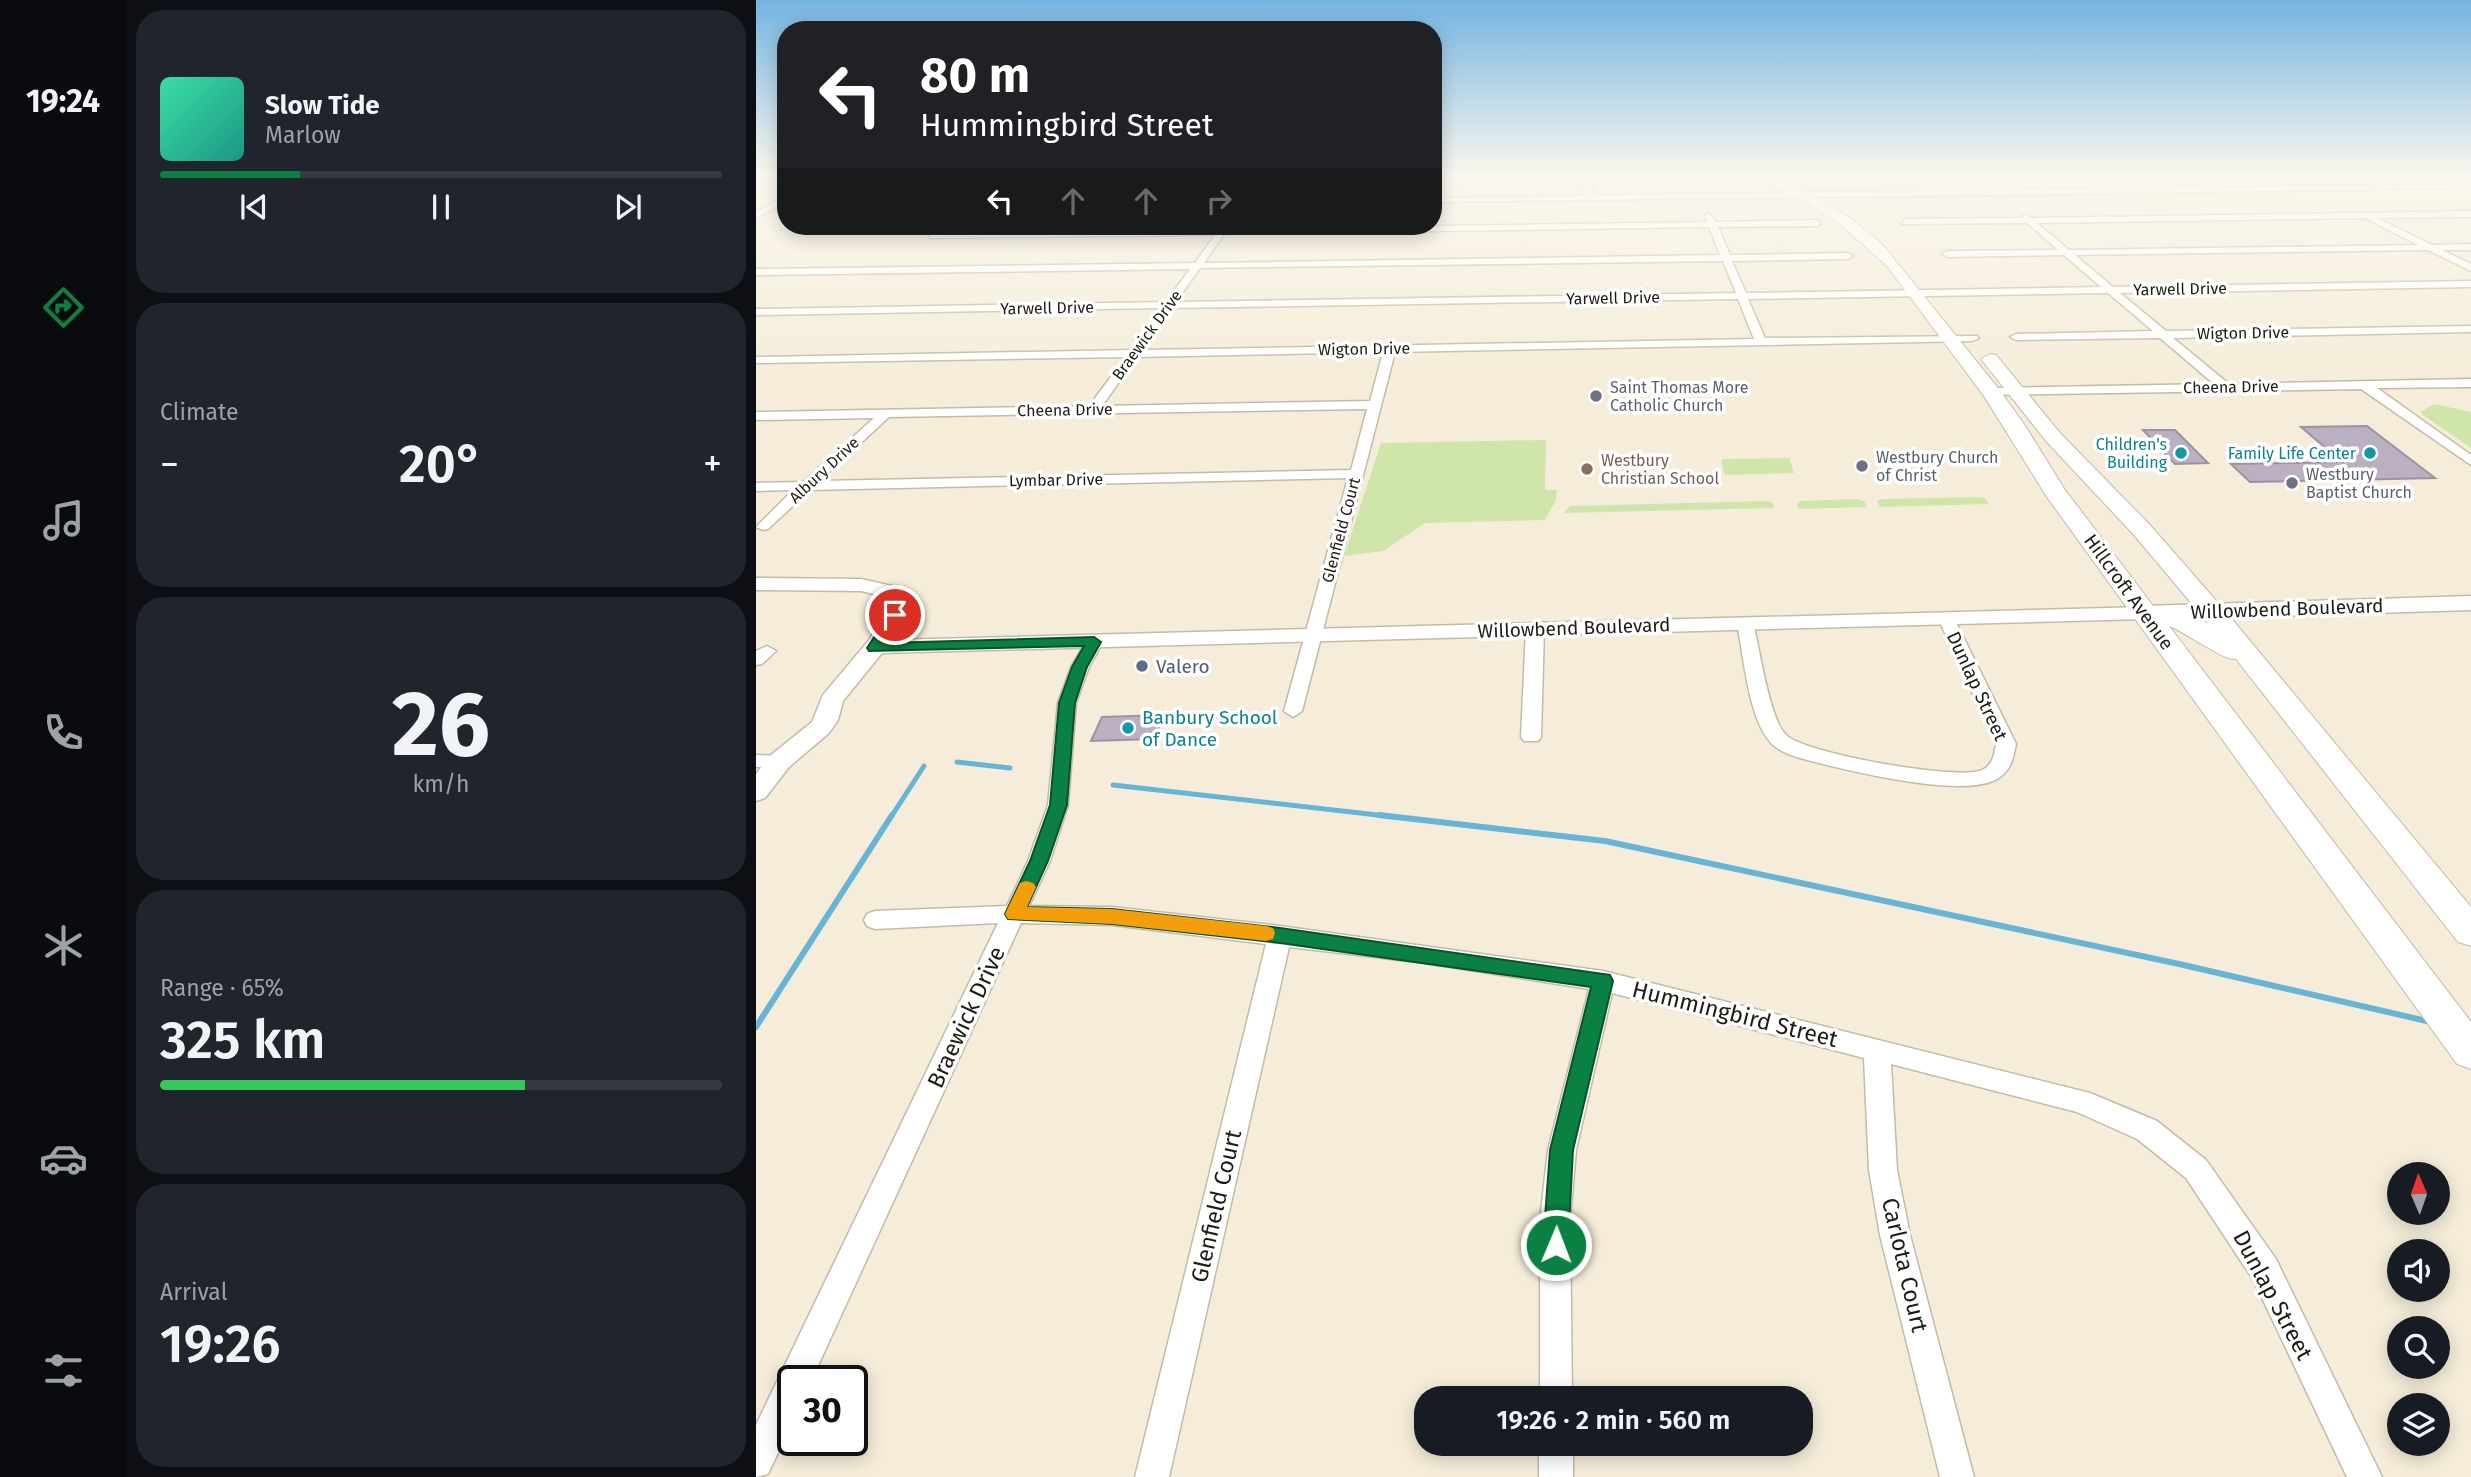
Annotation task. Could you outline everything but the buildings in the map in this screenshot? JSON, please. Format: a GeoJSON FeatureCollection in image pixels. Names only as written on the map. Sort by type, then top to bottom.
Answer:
{"type":"FeatureCollection","features":[{"type":"Feature","properties":{"kind":"main road","name":"Hillcroft Avenue"},"geometry":{"type":"LineString","coordinates":[[1872,242],[1926,293],[1961,338],[2016,391],[2053,437],[2142,530],[2471,932]]}},
{"type":"Feature","properties":{"kind":"main road","name":"Hillcroft Avenue"},"geometry":{"type":"LineString","coordinates":[[1961,338],[2054,492],[2471,1052]]}},
{"type":"Feature","properties":{"kind":"main road"},"geometry":{"type":"LineString","coordinates":[[2094,545],[2156,597],[2182,606],[2211,611]]}},
{"type":"Feature","properties":{"kind":"main road","name":"Willowbend Boulevard"},"geometry":{"type":"LineString","coordinates":[[2144,613],[2471,603]]}},
{"type":"Feature","properties":{"kind":"main road"},"geometry":{"type":"LineString","coordinates":[[2144,613],[2188,622],[2210,634],[2282,699]]}},
{"type":"Feature","properties":{"kind":"street","name":"Braewick Drive"},"geometry":{"type":"LineString","coordinates":[[1093,410],[1215,242]]}},
{"type":"Feature","properties":{"kind":"street"},"geometry":{"type":"LineString","coordinates":[[1720,242],[1761,342]]}},
{"type":"Feature","properties":{"kind":"street"},"geometry":{"type":"LineString","coordinates":[[2054,242],[2225,387]]}},
{"type":"Feature","properties":{"kind":"street"},"geometry":{"type":"LineString","coordinates":[[2420,242],[2471,268]]}},
{"type":"Feature","properties":{"kind":"street"},"geometry":{"type":"LineString","coordinates":[[1947,254],[2471,247]]}},
{"type":"Feature","properties":{"kind":"street"},"geometry":{"type":"LineString","coordinates":[[756,272],[1848,256]]}},
{"type":"Feature","properties":{"kind":"street","name":"Yarwell Drive"},"geometry":{"type":"LineString","coordinates":[[756,312],[2471,284]]}},
{"type":"Feature","properties":{"kind":"street","name":"Wigton Drive"},"geometry":{"type":"LineString","coordinates":[[2016,337],[2471,329]]}},
{"type":"Feature","properties":{"kind":"street","name":"Wigton Drive"},"geometry":{"type":"LineString","coordinates":[[756,360],[1961,338]]}},
{"type":"Feature","properties":{"kind":"street","name":"Glenfield Court"},"geometry":{"type":"LineString","coordinates":[[1293,712],[1390,348]]}},
{"type":"Feature","properties":{"kind":"street","name":"Cheena Drive"},"geometry":{"type":"LineString","coordinates":[[1991,391],[2471,383]]}},
{"type":"Feature","properties":{"kind":"street"},"geometry":{"type":"LineString","coordinates":[[2364,385],[2471,461]]}},
{"type":"Feature","properties":{"kind":"street","name":"Cheena Drive"},"geometry":{"type":"LineString","coordinates":[[756,416],[1375,404]]}},
{"type":"Feature","properties":{"kind":"street","name":"Albury Drive"},"geometry":{"type":"LineString","coordinates":[[763,526],[885,414]]}},
{"type":"Feature","properties":{"kind":"street","name":"Lymbar Drive"},"geometry":{"type":"LineString","coordinates":[[756,487],[1356,474]]}},
{"type":"Feature","properties":{"kind":"street"},"geometry":{"type":"LineString","coordinates":[[756,584],[861,584],[885,590],[895,601],[895,615],[874,648],[831,700],[832,712],[817,732],[768,761],[756,792]]}},
{"type":"Feature","properties":{"kind":"street","name":"Willowbend Boulevard"},"geometry":{"type":"LineString","coordinates":[[874,648],[2144,613]]}},
{"type":"Feature","properties":{"kind":"street","name":"Dunlap Street"},"geometry":{"type":"LineString","coordinates":[[1745,624],[1769,726],[1779,740],[1794,750],[1952,782],[1971,780],[2000,768],[2007,758],[2001,733],[1946,618]]}},
{"type":"Feature","properties":{"kind":"street"},"geometry":{"type":"LineString","coordinates":[[1531,737],[1535,629]]}},
{"type":"Feature","properties":{"kind":"street","name":"Braewick Drive"},"geometry":{"type":"LineString","coordinates":[[801,1365],[1039,861],[1058,805],[1067,703],[1080,667],[1094,642]]}},
{"type":"Feature","properties":{"kind":"street","name":"Hummingbird Street"},"geometry":{"type":"LineString","coordinates":[[875,920],[1014,914],[1112,916],[1280,935],[1603,981],[2081,1101],[2115,1116]]}},
{"type":"Feature","properties":{"kind":"street","name":"Glenfield Court"},"geometry":{"type":"LineString","coordinates":[[1152,1477],[1280,935]]}},
{"type":"Feature","properties":{"kind":"street"},"geometry":{"type":"LineString","coordinates":[[1556,1386],[1555,1220],[1562,1150],[1603,981]]}},
{"type":"Feature","properties":{"kind":"street","name":"Carlota Court"},"geometry":{"type":"LineString","coordinates":[[1877,1050],[1883,1170],[1895,1235],[1956,1477]]}},
{"type":"Feature","properties":{"kind":"street","name":"Dunlap Street"},"geometry":{"type":"LineString","coordinates":[[2115,1116],[2147,1130],[2196,1169],[2229,1214],[2265,1270],[2365,1477]]}},
{"type":"Feature","properties":{"kind":"street","name":"Braewick Drive"},"geometry":{"type":"LineString","coordinates":[[756,1462],[777,1417]]}},
{"type":"Feature","properties":{"kind":"street"},"geometry":{"type":"LineString","coordinates":[[1556,1456],[1556,1477]]}},
{"type":"Feature","properties":{"kind":"green space"},"geometry":{"type":"Polygon","coordinates":[[[2434,404],[2471,412],[2471,448],[2423,415],[2421,412],[2434,404]]]}},
{"type":"Feature","properties":{"kind":"green space"},"geometry":{"type":"Polygon","coordinates":[[[1546,440],[1545,490],[1557,490],[1556,500],[1545,520],[1425,523],[1383,551],[1344,556],[1381,443],[1546,440]]]}},
{"type":"Feature","properties":{"kind":"green space"},"geometry":{"type":"Polygon","coordinates":[[[1789,458],[1794,473],[1725,475],[1721,461],[1724,459],[1789,458]]]}},
{"type":"Feature","properties":{"kind":"green space"},"geometry":{"type":"Polygon","coordinates":[[[1985,498],[1989,504],[1880,507],[1877,501],[1882,499],[1985,498]]]}},
{"type":"Feature","properties":{"kind":"green space"},"geometry":{"type":"Polygon","coordinates":[[[1801,501],[1864,501],[1867,507],[1798,509],[1797,504],[1801,501]]]}},
{"type":"Feature","properties":{"kind":"green space"},"geometry":{"type":"Polygon","coordinates":[[[1773,503],[1774,508],[1564,513],[1570,506],[1773,503]]]}},
{"type":"Feature","properties":{"kind":"waterway"},"geometry":{"type":"LineString","coordinates":[[957,762],[1010,768]]}},
{"type":"Feature","properties":{"kind":"waterway"},"geometry":{"type":"LineString","coordinates":[[891,817],[924,766]]}},
{"type":"Feature","properties":{"kind":"waterway"},"geometry":{"type":"LineString","coordinates":[[1113,785],[1395,817]]}},
{"type":"Feature","properties":{"kind":"waterway"},"geometry":{"type":"LineString","coordinates":[[756,1027],[892,815]]}},
{"type":"Feature","properties":{"kind":"waterway"},"geometry":{"type":"LineString","coordinates":[[1379,815],[1605,841],[2179,964],[2431,1022]]}},
{"type":"Feature","properties":{"kind":"slow traffic"},"geometry":{"type":"LineString","coordinates":[[1026,887],[1014,914],[1112,916],[1266,933]]}},
{"type":"Feature","properties":{"kind":"place","name":"Saint Thomas More Catholic Church"},"geometry":{"type":"Point","coordinates":[1596,396]}},
{"type":"Feature","properties":{"kind":"place","name":"Children's Building"},"geometry":{"type":"Point","coordinates":[2181,453]}},
{"type":"Feature","properties":{"kind":"place","name":"Family Life Center"},"geometry":{"type":"Point","coordinates":[2370,453]}},
{"type":"Feature","properties":{"kind":"place","name":"Westbury Church of Christ"},"geometry":{"type":"Point","coordinates":[1862,466]}},
{"type":"Feature","properties":{"kind":"place","name":"Westbury Christian School"},"geometry":{"type":"Point","coordinates":[1587,469]}},
{"type":"Feature","properties":{"kind":"place","name":"Westbury Baptist Church"},"geometry":{"type":"Point","coordinates":[2292,483]}},
{"type":"Feature","properties":{"kind":"place","name":"Valero"},"geometry":{"type":"Point","coordinates":[1142,666]}},
{"type":"Feature","properties":{"kind":"place","name":"Banbury School of Dance"},"geometry":{"type":"Point","coordinates":[1128,728]}},
{"type":"Feature","properties":{"kind":"route"},"geometry":{"type":"LineString","coordinates":[[895,615],[874,648],[1094,642],[1080,667],[1067,703],[1058,805],[1039,861],[1014,914],[1112,916],[1280,935],[1603,981],[1562,1150],[1555,1220],[1556,1245]]}}]}
